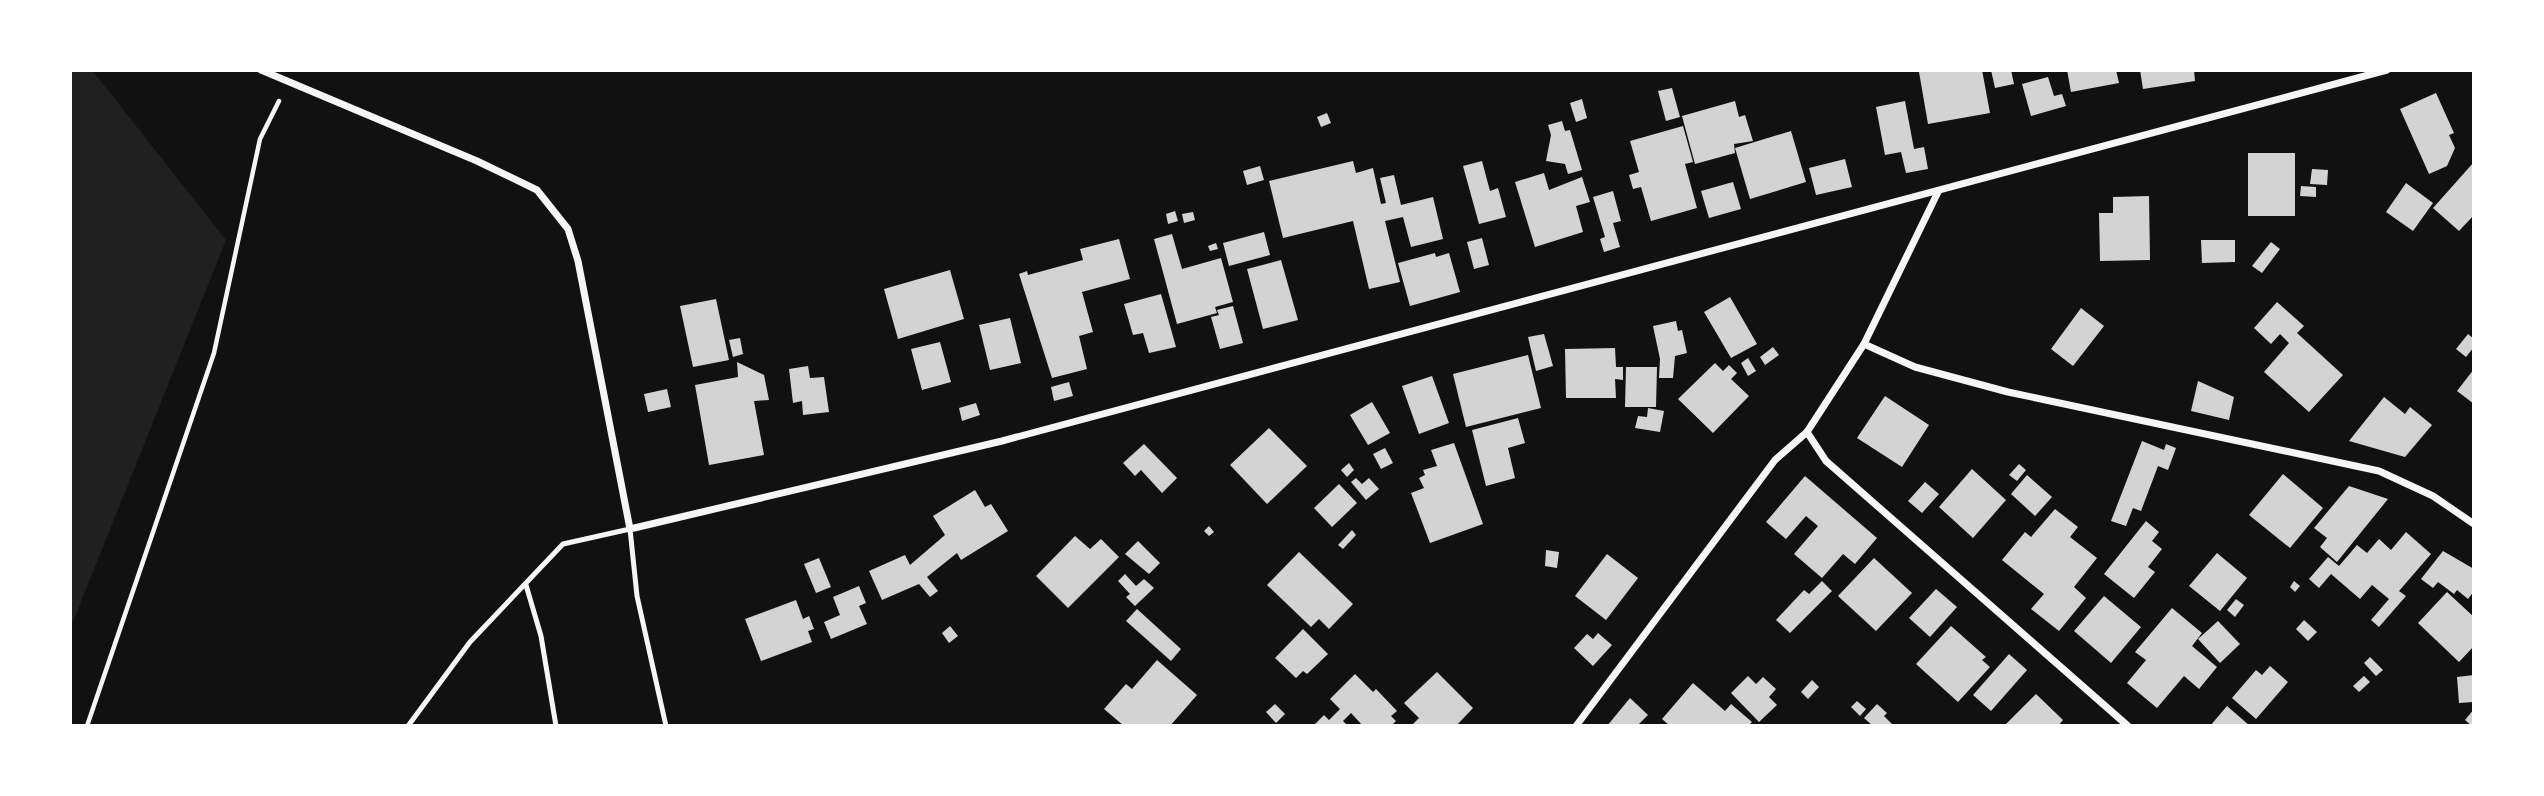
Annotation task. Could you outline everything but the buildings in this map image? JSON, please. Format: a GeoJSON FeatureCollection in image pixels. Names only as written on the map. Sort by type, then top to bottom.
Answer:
{"type":"FeatureCollection","features":[{"type":"Feature","properties":{"kind":"street"},"geometry":{"type":"LineString","coordinates":[[261,70],[477,161],[537,190],[568,229],[578,261],[631,529],[1002,441],[2387,70]]}},
{"type":"Feature","properties":{"kind":"street"},"geometry":{"type":"LineString","coordinates":[[1576,726],[1775,460],[1807,432],[1864,344],[1938,192]]}},
{"type":"Feature","properties":{"kind":"street"},"geometry":{"type":"LineString","coordinates":[[1864,344],[1914,367],[2008,392],[2379,471],[2433,496],[2474,524]]}},
{"type":"Feature","properties":{"kind":"street"},"geometry":{"type":"LineString","coordinates":[[1807,432],[1826,461],[2128,726]]}},
{"type":"Feature","properties":{"kind":"lane"},"geometry":{"type":"LineString","coordinates":[[408,726],[470,642],[563,544],[631,529],[637,596],[666,726]]}},
{"type":"Feature","properties":{"kind":"lane"},"geometry":{"type":"LineString","coordinates":[[526,585],[541,636],[556,726]]}},
{"type":"Feature","properties":{"kind":"path"},"geometry":{"type":"LineString","coordinates":[[87,726],[214,353],[260,139],[289,82]]}},
{"type":"Feature","properties":{"kind":"shaded area"},"geometry":{"type":"Polygon","coordinates":[[[70,70],[92,70],[226,240],[70,629],[70,70]]]}}]}
